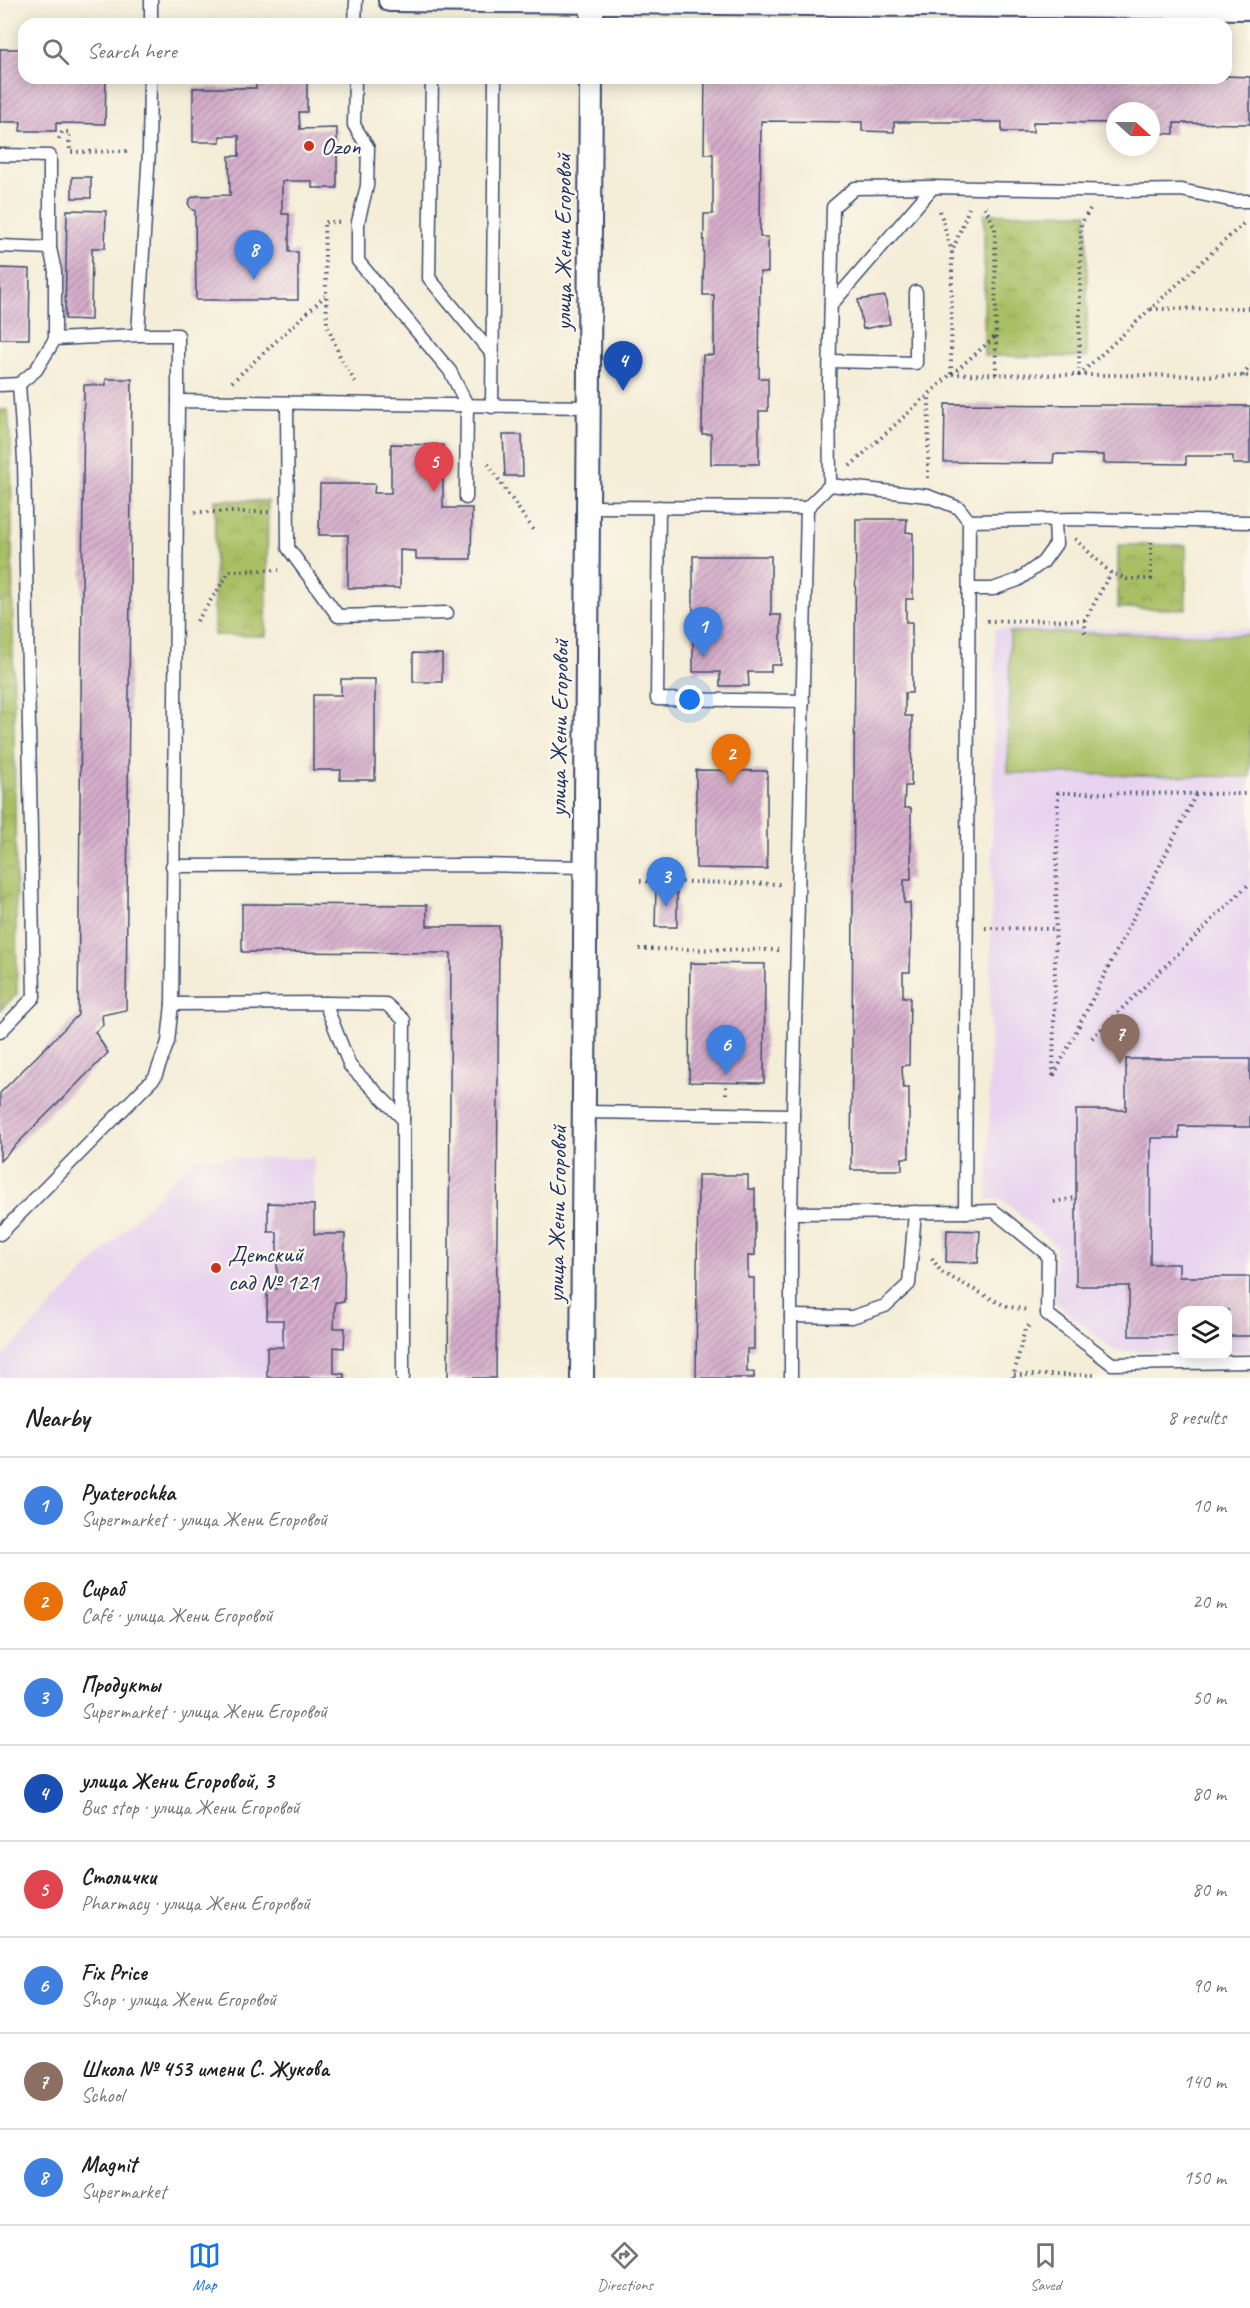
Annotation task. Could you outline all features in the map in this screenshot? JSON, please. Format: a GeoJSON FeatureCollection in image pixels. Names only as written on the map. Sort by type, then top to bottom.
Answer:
{"type":"FeatureCollection","features":[{"type":"Feature","properties":{"kind":"street"},"geometry":{"type":"LineString","coordinates":[[390,0],[592,9],[1250,9]]}},
{"type":"Feature","properties":{"kind":"street","name":"улица Жени Егоровой"},"geometry":{"type":"LineString","coordinates":[[582,1378],[591,84]]}},
{"type":"Feature","properties":{"kind":"lane"},"geometry":{"type":"LineString","coordinates":[[151,0],[151,18]]}},
{"type":"Feature","properties":{"kind":"lane"},"geometry":{"type":"LineString","coordinates":[[355,18],[356,0]]}},
{"type":"Feature","properties":{"kind":"lane"},"geometry":{"type":"LineString","coordinates":[[138,335],[149,151],[150,84]]}},
{"type":"Feature","properties":{"kind":"lane"},"geometry":{"type":"LineString","coordinates":[[354,84],[354,125],[368,148],[367,186],[358,222],[358,261],[450,371],[467,405],[466,498]]}},
{"type":"Feature","properties":{"kind":"lane"},"geometry":{"type":"LineString","coordinates":[[432,84],[429,278],[492,354]]}},
{"type":"Feature","properties":{"kind":"lane"},"geometry":{"type":"LineString","coordinates":[[492,407],[495,84]]}},
{"type":"Feature","properties":{"kind":"lane"},"geometry":{"type":"LineString","coordinates":[[0,156],[50,156],[50,248],[55,271],[55,339],[36,370],[19,384],[0,385]]}},
{"type":"Feature","properties":{"kind":"lane"},"geometry":{"type":"LineString","coordinates":[[831,305],[933,187]]}},
{"type":"Feature","properties":{"kind":"lane"},"geometry":{"type":"LineString","coordinates":[[791,1378],[792,1214],[807,508],[830,485],[833,207],[855,188],[1182,190],[1234,201],[1250,201]]}},
{"type":"Feature","properties":{"kind":"lane"},"geometry":{"type":"LineString","coordinates":[[0,246],[50,248]]}},
{"type":"Feature","properties":{"kind":"lane"},"geometry":{"type":"LineString","coordinates":[[830,361],[916,363],[915,292]]}},
{"type":"Feature","properties":{"kind":"lane"},"geometry":{"type":"LineString","coordinates":[[0,1234],[155,1077],[168,1042],[172,1004],[178,336],[138,335],[55,339]]}},
{"type":"Feature","properties":{"kind":"lane"},"geometry":{"type":"LineString","coordinates":[[0,1032],[34,997],[24,459],[19,384]]}},
{"type":"Feature","properties":{"kind":"lane"},"geometry":{"type":"LineString","coordinates":[[178,401],[589,407]]}},
{"type":"Feature","properties":{"kind":"lane"},"geometry":{"type":"LineString","coordinates":[[287,403],[288,548],[338,616],[447,613]]}},
{"type":"Feature","properties":{"kind":"lane"},"geometry":{"type":"LineString","coordinates":[[830,485],[928,496],[959,508],[969,521],[965,1212]]}},
{"type":"Feature","properties":{"kind":"lane"},"geometry":{"type":"LineString","coordinates":[[588,507],[807,508]]}},
{"type":"Feature","properties":{"kind":"lane"},"geometry":{"type":"LineString","coordinates":[[659,507],[657,699],[802,700]]}},
{"type":"Feature","properties":{"kind":"lane"},"geometry":{"type":"LineString","coordinates":[[969,589],[993,589],[1018,580],[1043,562],[1056,544],[1055,520]]}},
{"type":"Feature","properties":{"kind":"lane"},"geometry":{"type":"LineString","coordinates":[[969,521],[1250,522]]}},
{"type":"Feature","properties":{"kind":"lane"},"geometry":{"type":"LineString","coordinates":[[172,866],[585,867]]}},
{"type":"Feature","properties":{"kind":"lane"},"geometry":{"type":"LineString","coordinates":[[325,1003],[350,1066],[403,1119]]}},
{"type":"Feature","properties":{"kind":"lane"},"geometry":{"type":"LineString","coordinates":[[172,1004],[386,1004],[404,1020],[403,1378]]}},
{"type":"Feature","properties":{"kind":"lane"},"geometry":{"type":"LineString","coordinates":[[585,1112],[794,1115]]}},
{"type":"Feature","properties":{"kind":"lane"},"geometry":{"type":"LineString","coordinates":[[792,1214],[994,1211],[1048,1255],[1047,1314],[1112,1364],[1250,1362]]}},
{"type":"Feature","properties":{"kind":"lane"},"geometry":{"type":"LineString","coordinates":[[791,1316],[852,1317],[885,1306],[909,1284],[915,1212]]}},
{"type":"Feature","properties":{"kind":"path"},"geometry":{"type":"LineString","coordinates":[[69,132],[70,152],[149,151]]}},
{"type":"Feature","properties":{"kind":"path"},"geometry":{"type":"LineString","coordinates":[[933,187],[952,252],[951,374]]}},
{"type":"Feature","properties":{"kind":"path"},"geometry":{"type":"LineString","coordinates":[[952,252],[976,188]]}},
{"type":"Feature","properties":{"kind":"path"},"geometry":{"type":"LineString","coordinates":[[976,188],[996,228],[996,375]]}},
{"type":"Feature","properties":{"kind":"path"},"geometry":{"type":"LineString","coordinates":[[1078,375],[1081,224],[1101,190]]}},
{"type":"Feature","properties":{"kind":"path"},"geometry":{"type":"LineString","coordinates":[[1078,375],[1250,217]]}},
{"type":"Feature","properties":{"kind":"path"},"geometry":{"type":"LineString","coordinates":[[358,222],[324,222],[327,324],[338,351],[370,404]]}},
{"type":"Feature","properties":{"kind":"path"},"geometry":{"type":"LineString","coordinates":[[212,401],[326,295]]}},
{"type":"Feature","properties":{"kind":"path"},"geometry":{"type":"LineString","coordinates":[[1151,309],[1250,308]]}},
{"type":"Feature","properties":{"kind":"path"},"geometry":{"type":"LineString","coordinates":[[830,485],[996,336]]}},
{"type":"Feature","properties":{"kind":"path"},"geometry":{"type":"LineString","coordinates":[[1243,376],[1250,366]]}},
{"type":"Feature","properties":{"kind":"path"},"geometry":{"type":"LineString","coordinates":[[951,374],[1250,376]]}},
{"type":"Feature","properties":{"kind":"path"},"geometry":{"type":"LineString","coordinates":[[928,496],[929,394]]}},
{"type":"Feature","properties":{"kind":"path"},"geometry":{"type":"LineString","coordinates":[[466,434],[533,530]]}},
{"type":"Feature","properties":{"kind":"path"},"geometry":{"type":"LineString","coordinates":[[177,512],[288,512]]}},
{"type":"Feature","properties":{"kind":"path"},"geometry":{"type":"LineString","coordinates":[[1055,520],[1111,573],[1127,579],[1151,579],[1151,521]]}},
{"type":"Feature","properties":{"kind":"path"},"geometry":{"type":"LineString","coordinates":[[175,655],[230,571],[279,570],[297,560]]}},
{"type":"Feature","properties":{"kind":"path"},"geometry":{"type":"LineString","coordinates":[[1085,633],[1085,620],[1111,573]]}},
{"type":"Feature","properties":{"kind":"path"},"geometry":{"type":"LineString","coordinates":[[969,621],[1085,620]]}},
{"type":"Feature","properties":{"kind":"path"},"geometry":{"type":"LineString","coordinates":[[1196,794],[1053,1076],[1058,793],[1250,794]]}},
{"type":"Feature","properties":{"kind":"path"},"geometry":{"type":"LineString","coordinates":[[640,881],[799,884]]}},
{"type":"Feature","properties":{"kind":"path"},"geometry":{"type":"LineString","coordinates":[[1092,1038],[1250,883]]}},
{"type":"Feature","properties":{"kind":"path"},"geometry":{"type":"LineString","coordinates":[[966,928],[1056,929]]}},
{"type":"Feature","properties":{"kind":"path"},"geometry":{"type":"LineString","coordinates":[[639,949],[797,951]]}},
{"type":"Feature","properties":{"kind":"path"},"geometry":{"type":"LineString","coordinates":[[1054,1202],[1076,1198]]}},
{"type":"Feature","properties":{"kind":"path"},"geometry":{"type":"LineString","coordinates":[[914,1230],[941,1272],[1005,1306],[1047,1314]]}},
{"type":"Feature","properties":{"kind":"path"},"geometry":{"type":"LineString","coordinates":[[1013,1378],[1025,1329],[1047,1314]]}},
{"type":"Feature","properties":{"kind":"shaded area"},"geometry":{"type":"Polygon","coordinates":[[[1250,628],[1250,1351],[1232,1351],[1232,1306],[1178,1306],[1178,1351],[1115,1351],[1055,1301],[1056,1246],[1001,1199],[988,1200],[995,629],[1250,628]]]}},
{"type":"Feature","properties":{"kind":"shaded area","name":"Детский сад № 121"},"geometry":{"type":"Polygon","coordinates":[[[193,1158],[314,1158],[314,1234],[345,1234],[344,1302],[335,1302],[334,1327],[345,1328],[344,1348],[334,1348],[334,1373],[344,1374],[344,1378],[0,1378],[0,1360],[193,1158]]]}},
{"type":"Feature","properties":{"kind":"green space"},"geometry":{"type":"Polygon","coordinates":[[[1087,213],[1087,357],[984,356],[984,214],[1087,213]]]}},
{"type":"Feature","properties":{"kind":"green space"},"geometry":{"type":"Polygon","coordinates":[[[0,410],[8,410],[11,450],[17,994],[0,1010],[0,410]]]}},
{"type":"Feature","properties":{"kind":"green space"},"geometry":{"type":"Polygon","coordinates":[[[215,500],[268,501],[266,636],[214,635],[215,500]]]}},
{"type":"Feature","properties":{"kind":"green space"},"geometry":{"type":"Polygon","coordinates":[[[1118,545],[1186,545],[1186,609],[1118,608],[1118,545]]]}},
{"type":"Feature","properties":{"kind":"green space"},"geometry":{"type":"Polygon","coordinates":[[[1010,632],[1250,635],[1250,777],[1008,773],[1010,632]]]}},
{"type":"Feature","properties":{"kind":"building"},"geometry":{"type":"Polygon","coordinates":[[[0,49],[18,49],[18,84],[106,84],[105,124],[56,123],[56,131],[20,131],[21,122],[0,122],[0,49]]]}},
{"type":"Feature","properties":{"kind":"building"},"geometry":{"type":"Polygon","coordinates":[[[1232,76],[1250,77],[1250,124],[1174,123],[1174,134],[1160,133],[1160,102],[1106,102],[1106,123],[1033,122],[1033,132],[1002,132],[1002,122],[894,122],[894,132],[862,131],[862,122],[761,121],[760,237],[768,237],[768,272],[760,272],[759,378],[768,378],[768,411],[759,411],[759,464],[711,464],[711,434],[702,434],[703,355],[714,355],[714,295],[703,295],[704,214],[713,214],[713,154],[704,154],[705,84],[1232,84],[1232,76]]]}},
{"type":"Feature","properties":{"kind":"building"},"geometry":{"type":"Polygon","coordinates":[[[256,84],[307,84],[307,112],[299,112],[300,129],[337,128],[337,188],[312,188],[312,181],[282,181],[282,214],[289,214],[289,252],[298,252],[298,300],[196,300],[195,211],[188,203],[196,196],[230,195],[229,156],[239,156],[239,136],[220,136],[220,142],[193,142],[193,88],[256,88],[256,84]]]}},
{"type":"Feature","properties":{"kind":"building"},"geometry":{"type":"Polygon","coordinates":[[[72,177],[91,177],[91,198],[72,198],[72,177]]]}},
{"type":"Feature","properties":{"kind":"building"},"geometry":{"type":"Polygon","coordinates":[[[67,210],[106,211],[105,248],[92,248],[91,320],[65,319],[67,210]]]}},
{"type":"Feature","properties":{"kind":"building"},"geometry":{"type":"Polygon","coordinates":[[[0,268],[30,269],[29,339],[0,339],[0,268]]]}},
{"type":"Feature","properties":{"kind":"building"},"geometry":{"type":"Polygon","coordinates":[[[885,296],[890,324],[863,329],[858,300],[885,296]]]}},
{"type":"Feature","properties":{"kind":"building"},"geometry":{"type":"Polygon","coordinates":[[[106,379],[132,379],[126,1010],[102,1015],[103,1025],[95,1032],[108,1053],[0,1161],[0,1093],[78,1015],[84,385],[106,385],[106,379]]]}},
{"type":"Feature","properties":{"kind":"building"},"geometry":{"type":"Polygon","coordinates":[[[945,404],[1250,406],[1250,464],[1233,464],[1233,456],[1186,456],[1186,464],[1104,463],[1104,455],[1054,454],[1053,463],[944,462],[945,404]]]}},
{"type":"Feature","properties":{"kind":"building"},"geometry":{"type":"Polygon","coordinates":[[[503,435],[522,435],[523,476],[505,476],[503,435]]]}},
{"type":"Feature","properties":{"kind":"building"},"geometry":{"type":"Polygon","coordinates":[[[391,444],[443,445],[443,508],[472,508],[471,559],[416,559],[416,551],[400,550],[400,588],[348,588],[348,535],[319,535],[320,484],[375,484],[374,493],[391,493],[391,444]]]}},
{"type":"Feature","properties":{"kind":"building"},"geometry":{"type":"Polygon","coordinates":[[[856,519],[907,519],[906,532],[913,533],[913,599],[906,599],[906,622],[912,622],[912,693],[905,693],[905,716],[912,716],[911,786],[905,786],[904,808],[911,808],[911,880],[904,880],[904,903],[910,903],[910,972],[903,972],[903,997],[910,997],[909,1065],[902,1066],[903,1088],[909,1088],[909,1158],[902,1158],[902,1170],[851,1170],[856,519]]]}},
{"type":"Feature","properties":{"kind":"building"},"geometry":{"type":"Polygon","coordinates":[[[693,556],[771,556],[771,615],[781,615],[781,665],[771,665],[771,672],[748,672],[749,686],[720,686],[720,672],[693,672],[693,556]]]}},
{"type":"Feature","properties":{"kind":"building"},"geometry":{"type":"Polygon","coordinates":[[[413,653],[442,654],[442,682],[413,682],[413,653]]]}},
{"type":"Feature","properties":{"kind":"building"},"geometry":{"type":"Polygon","coordinates":[[[341,679],[375,679],[375,780],[340,780],[341,770],[313,770],[313,695],[341,695],[341,679]]]}},
{"type":"Feature","properties":{"kind":"building"},"geometry":{"type":"Polygon","coordinates":[[[696,770],[767,771],[767,869],[696,868],[696,770]]]}},
{"type":"Feature","properties":{"kind":"building"},"geometry":{"type":"Polygon","coordinates":[[[656,887],[677,887],[677,927],[655,927],[656,887]]]}},
{"type":"Feature","properties":{"kind":"building"},"geometry":{"type":"Polygon","coordinates":[[[242,904],[427,905],[427,926],[499,926],[496,1378],[448,1378],[451,953],[242,952],[242,904]]]}},
{"type":"Feature","properties":{"kind":"building"},"geometry":{"type":"Polygon","coordinates":[[[690,963],[765,964],[764,1083],[689,1082],[690,963]]]}},
{"type":"Feature","properties":{"kind":"building"},"geometry":{"type":"Polygon","coordinates":[[[1126,1059],[1250,1059],[1250,1127],[1179,1126],[1179,1138],[1151,1138],[1150,1264],[1179,1264],[1179,1277],[1250,1277],[1250,1336],[1232,1336],[1232,1306],[1178,1306],[1178,1336],[1129,1336],[1129,1286],[1076,1286],[1076,1110],[1126,1110],[1126,1059]]]}},
{"type":"Feature","properties":{"kind":"building"},"geometry":{"type":"Polygon","coordinates":[[[698,1175],[748,1175],[748,1189],[755,1189],[755,1255],[748,1256],[748,1278],[754,1278],[754,1349],[747,1349],[747,1372],[754,1372],[754,1378],[696,1378],[698,1175]]]}},
{"type":"Feature","properties":{"kind":"building"},"geometry":{"type":"Polygon","coordinates":[[[268,1203],[314,1205],[314,1234],[345,1234],[344,1302],[335,1302],[334,1328],[345,1328],[344,1348],[334,1347],[334,1373],[344,1374],[344,1378],[267,1377],[267,1347],[283,1347],[283,1320],[267,1320],[267,1289],[277,1289],[277,1232],[268,1232],[268,1203]]]}},
{"type":"Feature","properties":{"kind":"building"},"geometry":{"type":"Polygon","coordinates":[[[947,1230],[980,1231],[978,1263],[946,1262],[947,1230]]]}},
{"type":"Feature","properties":{"kind":"place","name":"Ozon"},"geometry":{"type":"Point","coordinates":[309,146]}},
{"type":"Feature","properties":{"kind":"place","name":"Magnit"},"geometry":{"type":"Point","coordinates":[254,280]}},
{"type":"Feature","properties":{"kind":"place","name":"улица Жени Егоровой, 3"},"geometry":{"type":"Point","coordinates":[623,391]}},
{"type":"Feature","properties":{"kind":"place","name":"Столички"},"geometry":{"type":"Point","coordinates":[434,492]}},
{"type":"Feature","properties":{"kind":"place","name":"Pyaterochka"},"geometry":{"type":"Point","coordinates":[703,657]}},
{"type":"Feature","properties":{"kind":"place","name":"Сираб"},"geometry":{"type":"Point","coordinates":[731,784]}},
{"type":"Feature","properties":{"kind":"place","name":"Продукты"},"geometry":{"type":"Point","coordinates":[666,907]}},
{"type":"Feature","properties":{"kind":"place","name":"Школа № 453 имени С. Жукова"},"geometry":{"type":"Point","coordinates":[1120,1064]}},
{"type":"Feature","properties":{"kind":"place","name":"Fix Price"},"geometry":{"type":"Point","coordinates":[726,1075]}},
{"type":"Feature","properties":{"kind":"place","name":"Детский сад № 121"},"geometry":{"type":"Point","coordinates":[216,1268]}}]}
